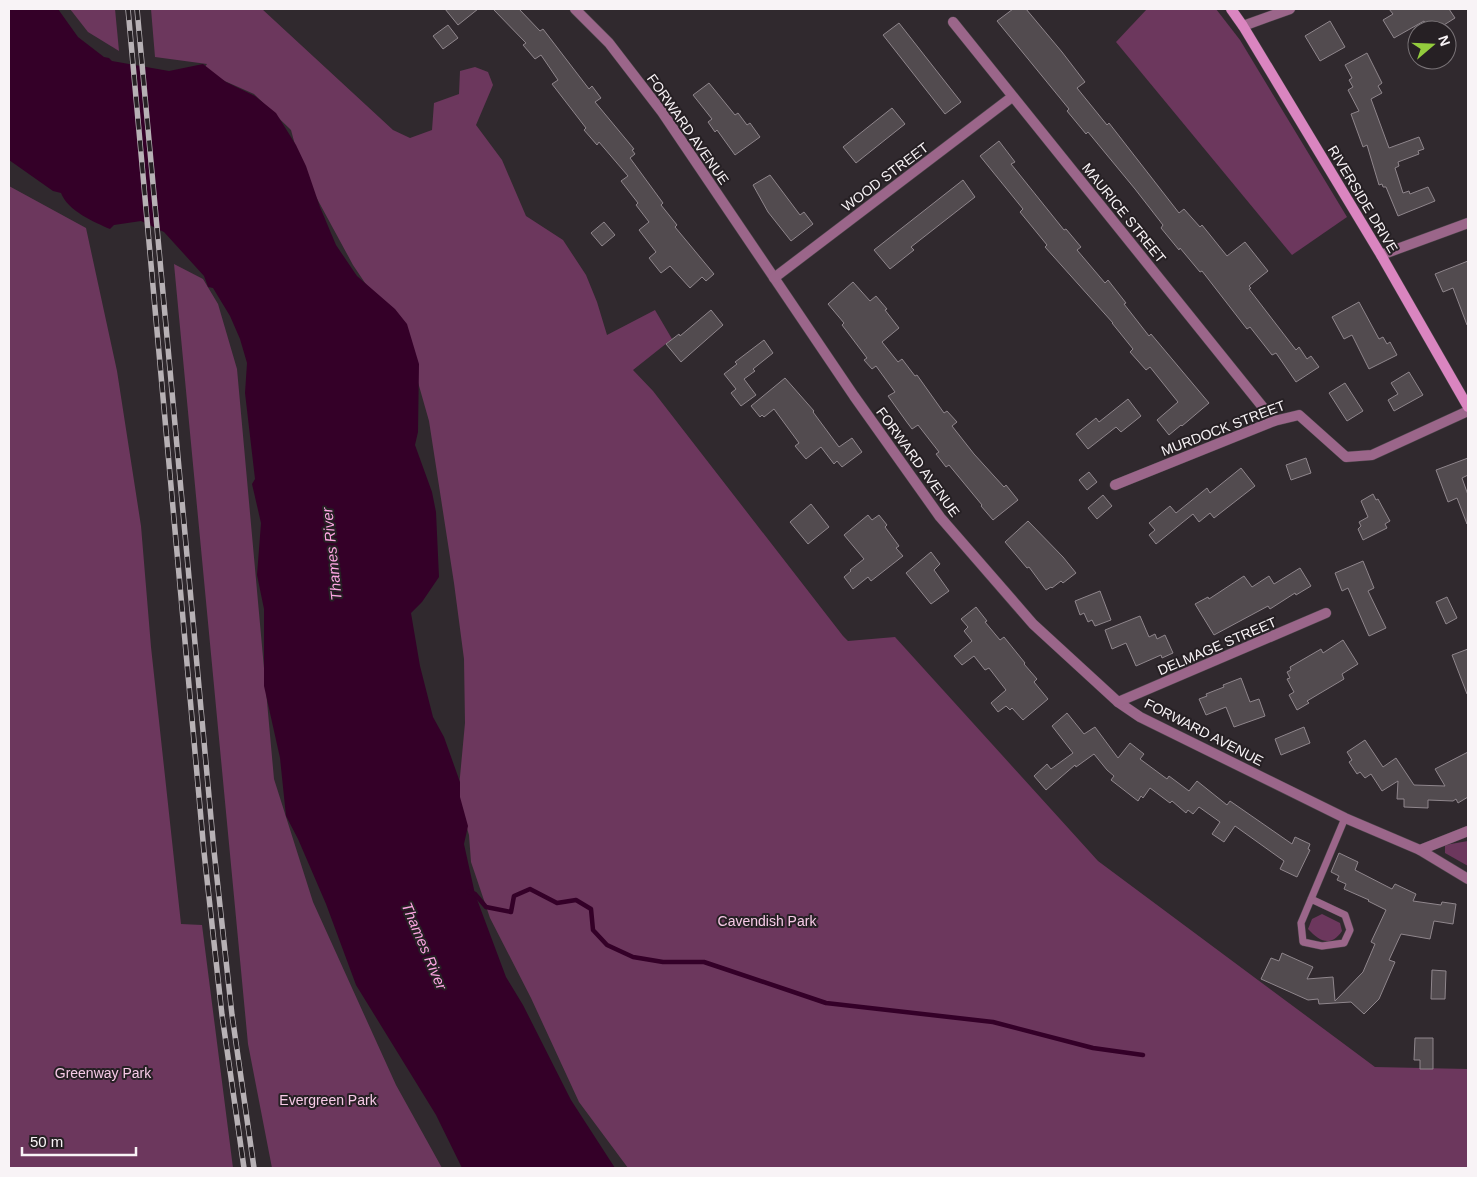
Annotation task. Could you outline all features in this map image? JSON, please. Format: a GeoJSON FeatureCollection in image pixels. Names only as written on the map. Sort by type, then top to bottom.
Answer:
{"type":"FeatureCollection","features":[{"type":"Feature","properties":{"kind":"main road","name":"RIVERSIDE DRIVE"},"geometry":{"type":"LineString","coordinates":[[1231,9],[1381,255],[1468,409]]}},
{"type":"Feature","properties":{"kind":"street","name":"FORWARD AVENUE"},"geometry":{"type":"LineString","coordinates":[[575,9],[609,43],[662,112],[774,278],[940,517],[1032,624],[1118,702],[1140,717],[1345,818],[1420,850],[1468,879]]}},
{"type":"Feature","properties":{"kind":"street"},"geometry":{"type":"LineString","coordinates":[[1243,26],[1290,9]]}},
{"type":"Feature","properties":{"kind":"street","name":"MAURICE STREET"},"geometry":{"type":"LineString","coordinates":[[953,22],[1274,421]]}},
{"type":"Feature","properties":{"kind":"street","name":"WOOD STREET"},"geometry":{"type":"LineString","coordinates":[[774,278],[1012,97]]}},
{"type":"Feature","properties":{"kind":"street"},"geometry":{"type":"LineString","coordinates":[[1381,255],[1468,223]]}},
{"type":"Feature","properties":{"kind":"street","name":"MURDOCK STREET"},"geometry":{"type":"LineString","coordinates":[[1115,485],[1274,421],[1299,415],[1346,457],[1372,455],[1468,409]]}},
{"type":"Feature","properties":{"kind":"street","name":"DELMAGE STREET"},"geometry":{"type":"LineString","coordinates":[[1118,702],[1326,614]]}},
{"type":"Feature","properties":{"kind":"street"},"geometry":{"type":"LineString","coordinates":[[1420,850],[1468,832]]}},
{"type":"Feature","properties":{"kind":"lane"},"geometry":{"type":"LineString","coordinates":[[1310,899],[1345,915],[1350,930],[1344,943],[1322,946],[1303,942],[1301,923],[1310,899],[1345,818]]}},
{"type":"Feature","properties":{"kind":"green space"},"geometry":{"type":"Polygon","coordinates":[[[70,9],[115,9],[119,51],[88,32],[70,9]]]}},
{"type":"Feature","properties":{"kind":"green space","name":"Cavendish Park"},"geometry":{"type":"Polygon","coordinates":[[[151,9],[262,9],[393,130],[410,138],[432,130],[434,103],[459,94],[460,71],[475,67],[488,72],[493,85],[476,125],[502,160],[526,216],[563,240],[586,275],[607,335],[655,310],[672,339],[633,370],[653,391],[843,636],[848,641],[895,637],[1098,861],[1375,1067],[1468,1069],[1468,1168],[628,1168],[579,1102],[531,998],[490,918],[471,862],[469,835],[458,798],[465,723],[464,659],[429,421],[408,347],[353,265],[302,171],[291,130],[254,94],[202,71],[207,64],[155,57],[151,9]]]}},
{"type":"Feature","properties":{"kind":"green space"},"geometry":{"type":"Polygon","coordinates":[[[1147,9],[1216,9],[1240,40],[1347,217],[1292,255],[1116,42],[1147,9]]]}},
{"type":"Feature","properties":{"kind":"green space","name":"Greenway Park"},"geometry":{"type":"Polygon","coordinates":[[[9,186],[86,228],[117,371],[141,526],[151,647],[181,924],[202,925],[233,1168],[9,1168],[9,186]]]}},
{"type":"Feature","properties":{"kind":"green space","name":"Evergreen Park"},"geometry":{"type":"Polygon","coordinates":[[[174,264],[203,279],[218,304],[237,369],[274,779],[313,902],[396,1085],[442,1168],[272,1168],[248,1044],[174,264]]]}},
{"type":"Feature","properties":{"kind":"green space"},"geometry":{"type":"Polygon","coordinates":[[[1468,841],[1468,866],[1445,853],[1445,845],[1468,841]]]}},
{"type":"Feature","properties":{"kind":"green space"},"geometry":{"type":"Polygon","coordinates":[[[1322,914],[1340,923],[1342,931],[1330,941],[1321,940],[1308,929],[1312,919],[1322,914]]]}},
{"type":"Feature","properties":{"kind":"water","name":"Thames River"},"geometry":{"type":"Polygon","coordinates":[[[9,9],[58,9],[78,37],[112,61],[169,71],[203,64],[226,82],[255,96],[276,113],[296,145],[336,245],[357,276],[395,309],[407,324],[419,364],[418,432],[415,445],[432,492],[436,512],[439,577],[422,602],[411,613],[420,666],[433,717],[444,737],[460,782],[460,797],[468,826],[464,844],[475,894],[506,977],[523,1005],[571,1100],[615,1168],[462,1168],[436,1115],[356,985],[326,904],[286,816],[280,758],[264,686],[264,609],[257,575],[261,523],[252,484],[255,479],[245,393],[247,363],[240,339],[230,316],[213,288],[208,287],[204,276],[164,232],[141,221],[114,225],[110,229],[97,223],[69,205],[61,193],[53,191],[9,160],[9,9]]]}},
{"type":"Feature","properties":{"kind":"building"},"geometry":{"type":"Polygon","coordinates":[[[445,9],[478,9],[458,25],[445,9]]]}},
{"type":"Feature","properties":{"kind":"building"},"geometry":{"type":"Polygon","coordinates":[[[493,9],[519,9],[540,31],[543,29],[589,89],[592,86],[601,98],[595,102],[634,149],[632,150],[635,154],[630,158],[663,203],[661,205],[677,225],[675,227],[714,274],[706,281],[702,277],[690,288],[670,266],[661,273],[649,258],[656,252],[639,230],[649,222],[636,205],[638,203],[621,181],[628,176],[599,142],[597,145],[584,130],[586,128],[552,84],[558,80],[541,55],[535,59],[523,45],[526,43],[493,9]]]}},
{"type":"Feature","properties":{"kind":"building"},"geometry":{"type":"Polygon","coordinates":[[[1013,9],[1026,9],[1062,52],[1085,82],[1077,88],[1107,125],[1109,123],[1179,213],[1184,209],[1200,227],[1202,225],[1227,256],[1245,242],[1268,271],[1249,286],[1251,288],[1249,289],[1296,350],[1299,347],[1307,359],[1311,356],[1319,367],[1296,382],[1276,353],[1272,355],[1250,327],[1247,329],[1202,271],[1200,272],[1180,248],[1179,250],[1161,228],[1163,225],[1135,189],[1088,132],[1086,134],[1067,111],[1069,109],[997,21],[1013,9]]]}},
{"type":"Feature","properties":{"kind":"building"},"geometry":{"type":"Polygon","coordinates":[[[1389,9],[1449,9],[1455,18],[1452,20],[1407,20],[1407,31],[1394,38],[1383,20],[1393,14],[1389,9]]]}},
{"type":"Feature","properties":{"kind":"building"},"geometry":{"type":"Polygon","coordinates":[[[1330,21],[1345,47],[1320,61],[1305,36],[1330,21]]]}},
{"type":"Feature","properties":{"kind":"building"},"geometry":{"type":"Polygon","coordinates":[[[899,23],[961,102],[945,114],[883,35],[899,23]]]}},
{"type":"Feature","properties":{"kind":"building"},"geometry":{"type":"Polygon","coordinates":[[[448,25],[458,38],[443,49],[433,36],[448,25]]]}},
{"type":"Feature","properties":{"kind":"building"},"geometry":{"type":"Polygon","coordinates":[[[1367,53],[1382,83],[1378,86],[1382,93],[1371,99],[1389,148],[1419,137],[1424,149],[1418,151],[1419,154],[1398,162],[1399,166],[1395,168],[1403,193],[1409,191],[1410,194],[1428,187],[1435,201],[1398,216],[1386,187],[1383,187],[1382,184],[1379,185],[1367,145],[1363,147],[1351,114],[1359,111],[1348,90],[1353,87],[1349,80],[1352,78],[1345,65],[1367,53]]]}},
{"type":"Feature","properties":{"kind":"building"},"geometry":{"type":"Polygon","coordinates":[[[709,83],[735,115],[738,113],[747,125],[750,123],[760,137],[735,155],[717,130],[715,132],[708,122],[712,119],[693,95],[709,83]]]}},
{"type":"Feature","properties":{"kind":"building"},"geometry":{"type":"Polygon","coordinates":[[[892,108],[905,124],[856,163],[843,147],[892,108]]]}},
{"type":"Feature","properties":{"kind":"building"},"geometry":{"type":"Polygon","coordinates":[[[999,141],[1015,162],[1011,164],[1064,230],[1066,229],[1081,247],[1077,250],[1105,283],[1108,280],[1149,336],[1151,334],[1209,403],[1169,435],[1157,420],[1178,402],[1150,367],[1146,370],[1130,352],[1133,349],[1113,323],[1045,247],[1047,245],[1020,212],[1023,209],[980,156],[999,141]]]}},
{"type":"Feature","properties":{"kind":"building"},"geometry":{"type":"Polygon","coordinates":[[[770,175],[800,215],[804,212],[813,224],[791,241],[768,212],[753,185],[770,175]]]}},
{"type":"Feature","properties":{"kind":"building"},"geometry":{"type":"Polygon","coordinates":[[[963,180],[975,197],[911,247],[914,250],[890,269],[874,250],[963,180]]]}},
{"type":"Feature","properties":{"kind":"building"},"geometry":{"type":"Polygon","coordinates":[[[604,222],[615,235],[602,246],[591,233],[604,222]]]}},
{"type":"Feature","properties":{"kind":"building"},"geometry":{"type":"Polygon","coordinates":[[[1468,261],[1467,325],[1453,288],[1443,292],[1435,274],[1468,261]]]}},
{"type":"Feature","properties":{"kind":"building"},"geometry":{"type":"Polygon","coordinates":[[[853,282],[870,301],[876,296],[899,328],[882,342],[898,362],[902,359],[915,376],[917,375],[944,413],[947,411],[957,422],[952,426],[974,454],[1004,487],[1006,485],[1018,500],[993,520],[949,465],[946,467],[936,454],[939,452],[918,425],[912,429],[888,396],[895,392],[876,366],[872,369],[864,360],[867,358],[842,325],[844,323],[828,304],[853,282]]]}},
{"type":"Feature","properties":{"kind":"building"},"geometry":{"type":"Polygon","coordinates":[[[1359,302],[1379,339],[1383,337],[1387,344],[1390,342],[1397,355],[1369,369],[1352,335],[1344,339],[1332,317],[1359,302]]]}},
{"type":"Feature","properties":{"kind":"building"},"geometry":{"type":"Polygon","coordinates":[[[711,310],[723,325],[681,362],[666,344],[679,334],[680,336],[711,310]]]}},
{"type":"Feature","properties":{"kind":"building"},"geometry":{"type":"Polygon","coordinates":[[[764,340],[773,353],[744,379],[756,395],[741,406],[731,393],[736,389],[724,374],[737,364],[735,362],[764,340]]]}},
{"type":"Feature","properties":{"kind":"building"},"geometry":{"type":"Polygon","coordinates":[[[1409,372],[1423,395],[1394,411],[1388,400],[1398,394],[1391,383],[1409,372]]]}},
{"type":"Feature","properties":{"kind":"building"},"geometry":{"type":"Polygon","coordinates":[[[785,378],[814,411],[839,447],[852,438],[862,452],[842,467],[837,461],[834,464],[821,447],[806,459],[795,446],[799,443],[774,409],[764,417],[762,415],[760,417],[751,406],[785,378]]]}},
{"type":"Feature","properties":{"kind":"building"},"geometry":{"type":"Polygon","coordinates":[[[1345,383],[1363,411],[1347,421],[1329,393],[1345,383]]]}},
{"type":"Feature","properties":{"kind":"building"},"geometry":{"type":"Polygon","coordinates":[[[1128,399],[1141,416],[1121,432],[1116,427],[1088,449],[1076,434],[1096,418],[1099,422],[1128,399]]]}},
{"type":"Feature","properties":{"kind":"building"},"geometry":{"type":"Polygon","coordinates":[[[1306,458],[1311,473],[1291,480],[1286,465],[1306,458]]]}},
{"type":"Feature","properties":{"kind":"building"},"geometry":{"type":"Polygon","coordinates":[[[1468,458],[1468,475],[1462,478],[1468,495],[1467,524],[1457,498],[1448,502],[1436,470],[1468,458]]]}},
{"type":"Feature","properties":{"kind":"building"},"geometry":{"type":"Polygon","coordinates":[[[1241,468],[1255,486],[1214,518],[1210,513],[1199,522],[1193,514],[1156,544],[1149,535],[1155,530],[1149,523],[1170,506],[1176,513],[1207,488],[1210,493],[1241,468]]]}},
{"type":"Feature","properties":{"kind":"building"},"geometry":{"type":"Polygon","coordinates":[[[1089,472],[1097,482],[1087,490],[1079,480],[1089,472]]]}},
{"type":"Feature","properties":{"kind":"building"},"geometry":{"type":"Polygon","coordinates":[[[1373,494],[1376,500],[1378,499],[1390,521],[1385,524],[1387,528],[1363,540],[1358,529],[1361,526],[1359,522],[1368,517],[1361,501],[1373,494]]]}},
{"type":"Feature","properties":{"kind":"building"},"geometry":{"type":"Polygon","coordinates":[[[1103,495],[1112,506],[1097,519],[1088,508],[1103,495]]]}},
{"type":"Feature","properties":{"kind":"building"},"geometry":{"type":"Polygon","coordinates":[[[811,504],[829,527],[808,544],[790,522],[811,504]]]}},
{"type":"Feature","properties":{"kind":"building"},"geometry":{"type":"Polygon","coordinates":[[[868,515],[872,520],[879,515],[899,546],[896,548],[903,556],[871,581],[868,577],[853,589],[844,577],[864,559],[844,535],[868,515]]]}},
{"type":"Feature","properties":{"kind":"building"},"geometry":{"type":"Polygon","coordinates":[[[1028,521],[1076,573],[1063,583],[1061,581],[1046,590],[1029,567],[1027,568],[1005,542],[1028,521]]]}},
{"type":"Feature","properties":{"kind":"building"},"geometry":{"type":"Polygon","coordinates":[[[931,552],[940,564],[934,570],[949,591],[931,604],[906,573],[931,552]]]}},
{"type":"Feature","properties":{"kind":"building"},"geometry":{"type":"Polygon","coordinates":[[[1363,561],[1374,588],[1368,591],[1386,628],[1369,636],[1348,588],[1342,591],[1335,573],[1363,561]]]}},
{"type":"Feature","properties":{"kind":"building"},"geometry":{"type":"Polygon","coordinates":[[[1300,568],[1311,586],[1296,595],[1295,593],[1270,609],[1268,606],[1214,635],[1195,604],[1208,597],[1209,599],[1244,576],[1252,587],[1269,576],[1274,584],[1300,568]]]}},
{"type":"Feature","properties":{"kind":"building"},"geometry":{"type":"Polygon","coordinates":[[[1100,591],[1111,620],[1095,626],[1092,620],[1088,622],[1084,613],[1080,615],[1075,601],[1100,591]]]}},
{"type":"Feature","properties":{"kind":"building"},"geometry":{"type":"Polygon","coordinates":[[[1447,597],[1457,618],[1446,624],[1436,602],[1447,597]]]}},
{"type":"Feature","properties":{"kind":"building"},"geometry":{"type":"Polygon","coordinates":[[[976,607],[987,621],[985,622],[1000,640],[1004,637],[1025,663],[1037,679],[1034,682],[1048,699],[1023,720],[1012,708],[1010,710],[1006,706],[998,712],[991,703],[1006,690],[989,668],[985,670],[974,656],[962,665],[954,656],[972,641],[964,631],[968,627],[961,619],[976,607]]]}},
{"type":"Feature","properties":{"kind":"building"},"geometry":{"type":"Polygon","coordinates":[[[1140,616],[1149,637],[1155,634],[1157,639],[1165,635],[1173,653],[1162,658],[1161,655],[1136,666],[1126,643],[1112,649],[1105,630],[1140,616]]]}},
{"type":"Feature","properties":{"kind":"building"},"geometry":{"type":"Polygon","coordinates":[[[1343,640],[1358,664],[1342,674],[1344,679],[1307,701],[1309,703],[1297,710],[1289,695],[1294,692],[1287,679],[1290,678],[1287,672],[1291,670],[1290,667],[1321,649],[1323,653],[1343,640]]]}},
{"type":"Feature","properties":{"kind":"building"},"geometry":{"type":"Polygon","coordinates":[[[1468,649],[1468,693],[1467,694],[1452,655],[1468,649]]]}},
{"type":"Feature","properties":{"kind":"building"},"geometry":{"type":"Polygon","coordinates":[[[1241,678],[1250,702],[1259,699],[1265,716],[1234,727],[1226,707],[1206,715],[1199,699],[1224,687],[1223,685],[1241,678]]]}},
{"type":"Feature","properties":{"kind":"building"},"geometry":{"type":"Polygon","coordinates":[[[1067,713],[1084,734],[1095,727],[1118,758],[1130,743],[1144,754],[1140,759],[1167,779],[1169,776],[1189,791],[1197,781],[1227,805],[1230,801],[1292,844],[1295,837],[1310,844],[1308,849],[1310,850],[1297,877],[1280,869],[1284,861],[1235,826],[1224,842],[1212,834],[1220,822],[1199,807],[1193,814],[1188,810],[1186,813],[1172,801],[1170,803],[1150,788],[1143,798],[1141,796],[1138,801],[1111,780],[1114,776],[1094,754],[1076,767],[1075,765],[1046,790],[1034,776],[1047,764],[1051,769],[1073,753],[1052,726],[1067,713]]]}},
{"type":"Feature","properties":{"kind":"building"},"geometry":{"type":"Polygon","coordinates":[[[1304,727],[1310,743],[1281,755],[1275,739],[1304,727]]]}},
{"type":"Feature","properties":{"kind":"building"},"geometry":{"type":"Polygon","coordinates":[[[1365,740],[1383,767],[1396,758],[1414,785],[1445,786],[1435,769],[1468,752],[1468,797],[1458,803],[1456,799],[1453,801],[1428,800],[1428,808],[1404,807],[1404,799],[1397,799],[1398,781],[1382,791],[1371,774],[1365,778],[1360,772],[1357,774],[1349,762],[1352,760],[1347,752],[1365,740]]]}},
{"type":"Feature","properties":{"kind":"building"},"geometry":{"type":"Polygon","coordinates":[[[1339,853],[1358,862],[1355,870],[1392,889],[1395,884],[1416,894],[1413,901],[1441,905],[1442,902],[1456,904],[1453,924],[1434,921],[1430,939],[1401,934],[1389,960],[1395,962],[1379,999],[1364,1014],[1351,1002],[1319,1004],[1318,999],[1308,1000],[1261,979],[1271,958],[1279,961],[1282,953],[1313,967],[1307,979],[1333,977],[1335,1001],[1363,972],[1375,944],[1371,942],[1386,910],[1344,889],[1346,884],[1337,880],[1339,876],[1331,872],[1339,853]]]}},
{"type":"Feature","properties":{"kind":"building"},"geometry":{"type":"Polygon","coordinates":[[[1432,970],[1446,971],[1445,999],[1431,999],[1432,970]]]}},
{"type":"Feature","properties":{"kind":"building"},"geometry":{"type":"Polygon","coordinates":[[[1415,1038],[1433,1038],[1433,1069],[1420,1069],[1420,1060],[1414,1060],[1415,1038]]]}},
{"type":"Feature","properties":{"kind":"waterway"},"geometry":{"type":"LineString","coordinates":[[469,892],[475,894],[486,907],[511,912],[514,896],[530,889],[557,903],[576,900],[591,909],[593,930],[607,945],[633,957],[663,962],[704,962],[826,1003],[993,1022],[1093,1048],[1143,1055]]}},
{"type":"Feature","properties":{"kind":"railway"},"geometry":{"type":"LineString","coordinates":[[128,9],[204,852],[222,1015],[244,1168]]}},
{"type":"Feature","properties":{"kind":"railway"},"geometry":{"type":"LineString","coordinates":[[137,9],[214,851],[232,1015],[254,1168]]}}]}
